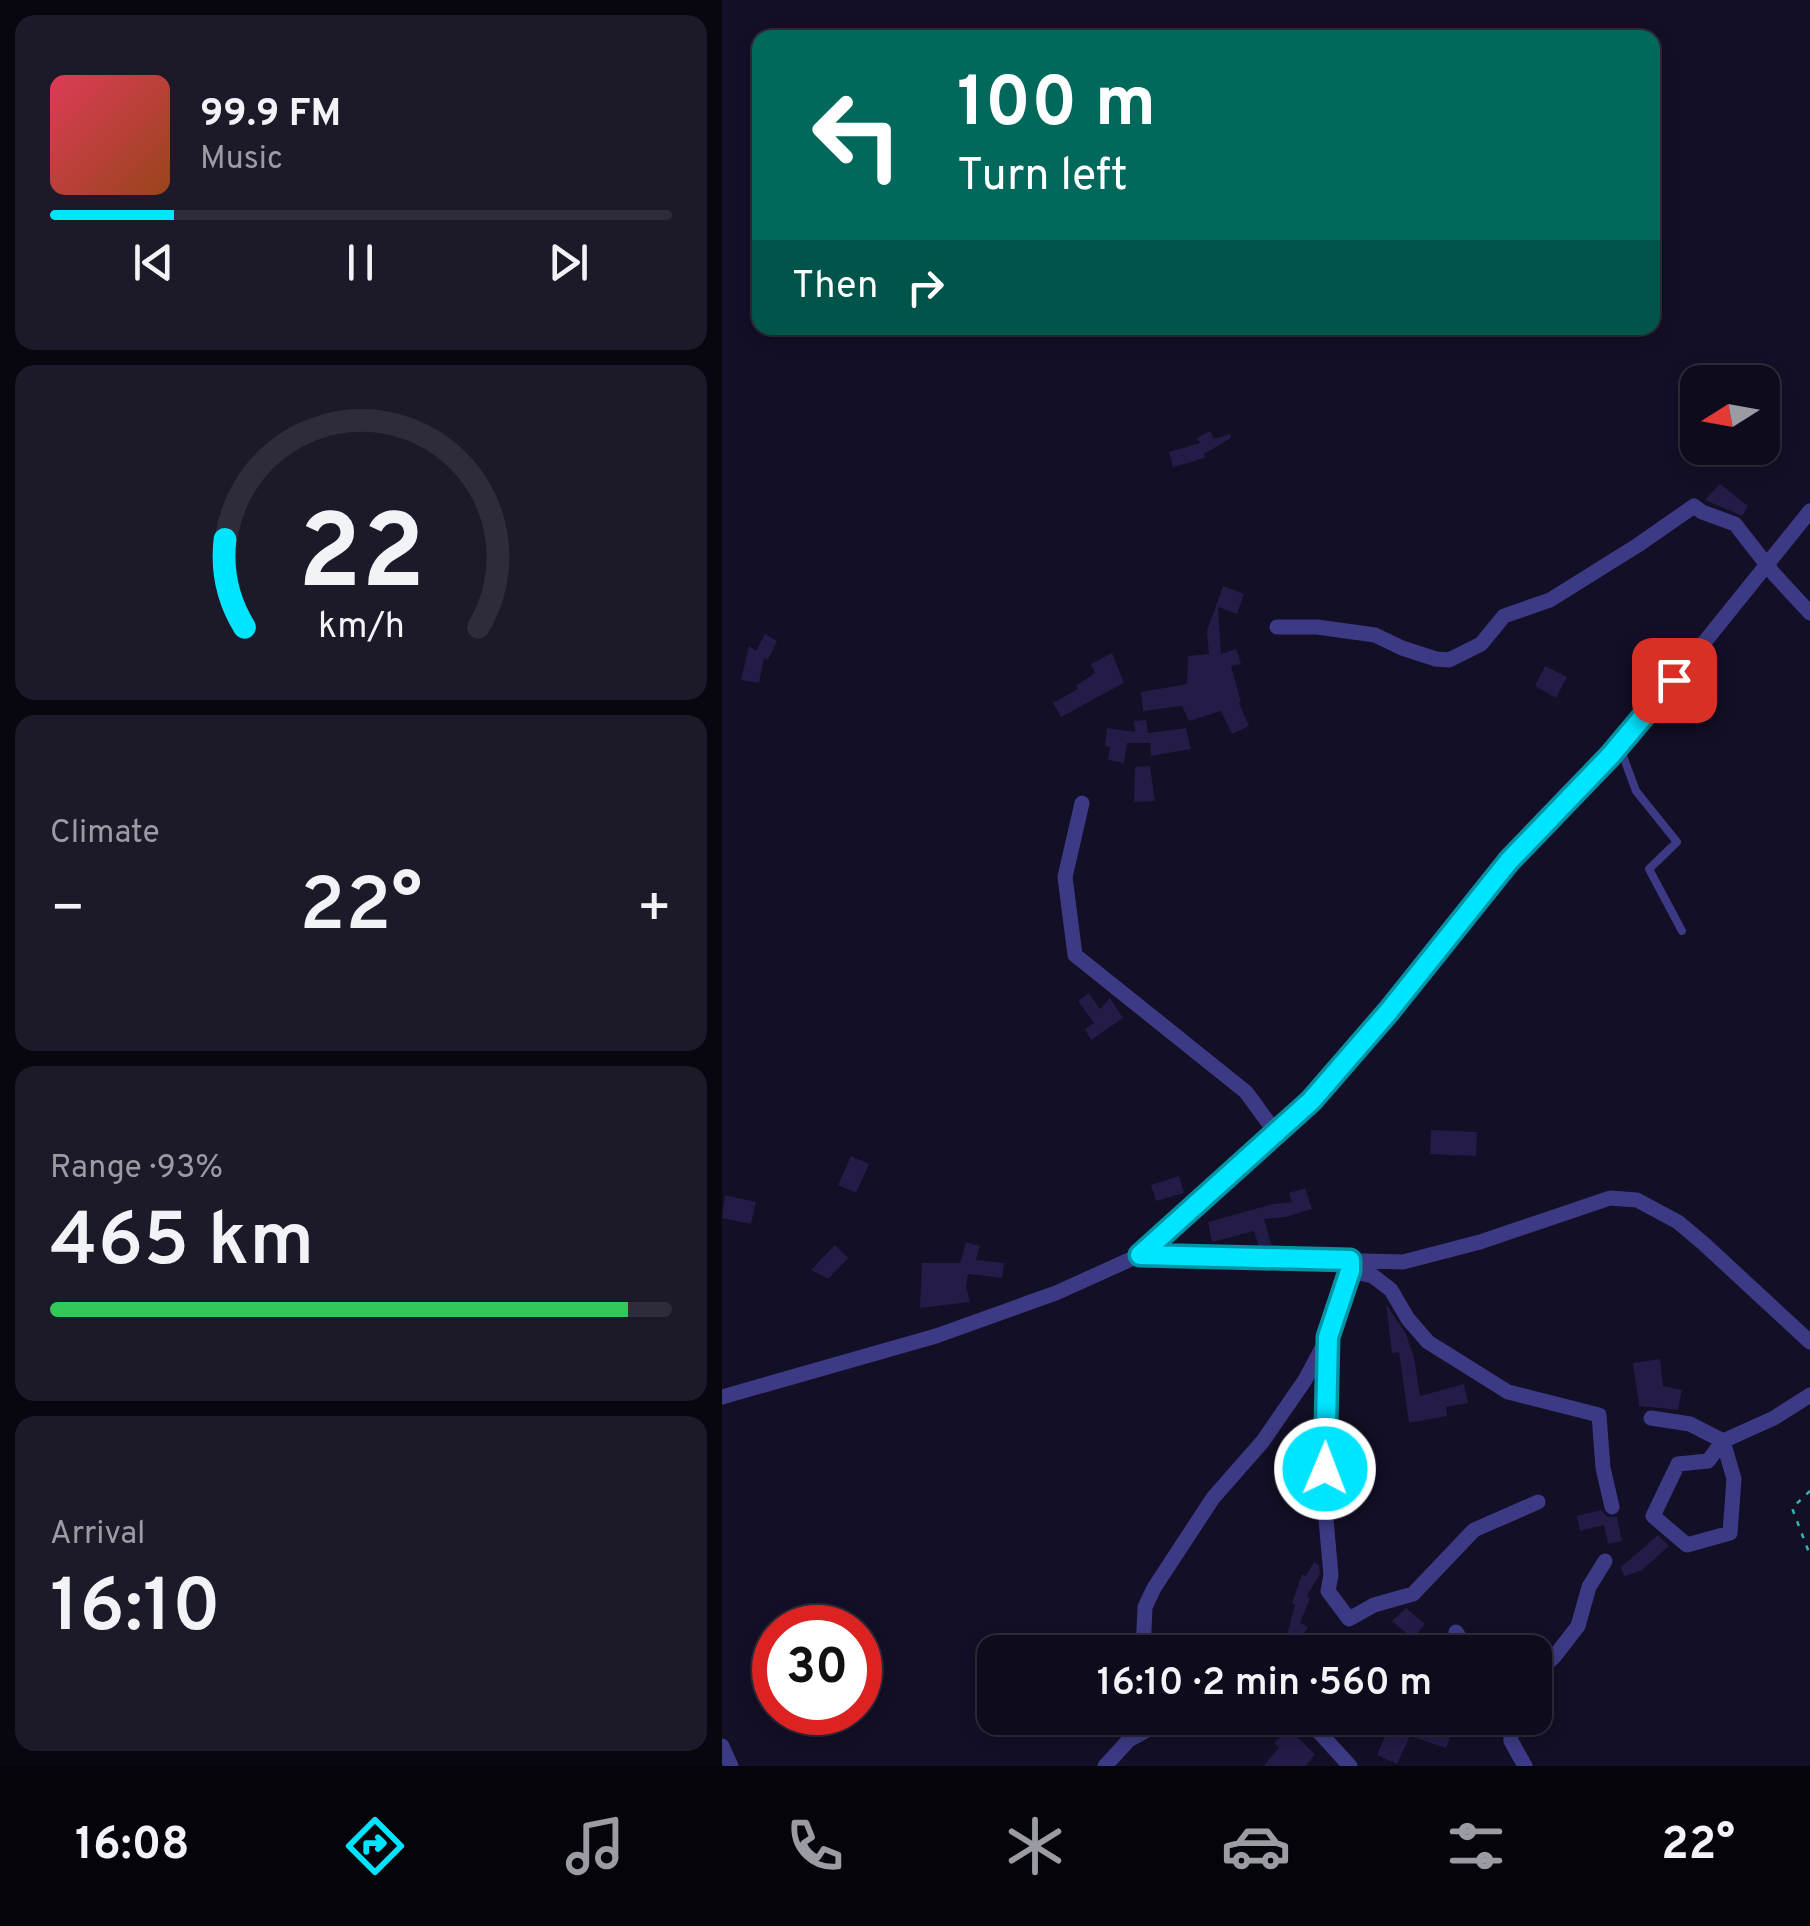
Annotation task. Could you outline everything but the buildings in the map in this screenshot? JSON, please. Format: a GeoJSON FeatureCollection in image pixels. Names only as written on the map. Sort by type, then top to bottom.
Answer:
{"type":"FeatureCollection","features":[{"type":"Feature","properties":{"kind":"street"},"geometry":{"type":"LineString","coordinates":[[1277,628],[1316,627],[1375,635],[1436,660],[1449,660],[1481,644],[1504,616],[1550,600],[1694,506],[1735,524],[1810,612]]}},
{"type":"Feature","properties":{"kind":"street"},"geometry":{"type":"LineString","coordinates":[[722,1398],[936,1336],[1056,1292],[1140,1255],[1311,1101],[1509,861],[1619,745],[1810,511]]}},
{"type":"Feature","properties":{"kind":"street"},"geometry":{"type":"LineString","coordinates":[[1082,802],[1065,877],[1075,955],[1246,1092],[1276,1133]]}},
{"type":"Feature","properties":{"kind":"street"},"geometry":{"type":"LineString","coordinates":[[1140,1255],[1350,1265],[1403,1262],[1610,1198],[1637,1200],[1678,1222],[1704,1243],[1810,1342]]}},
{"type":"Feature","properties":{"kind":"street"},"geometry":{"type":"LineString","coordinates":[[1144,1635],[1145,1607],[1154,1588],[1213,1498],[1288,1407],[1328,1337],[1350,1265]]}},
{"type":"Feature","properties":{"kind":"street"},"geometry":{"type":"LineString","coordinates":[[1350,1265],[1391,1290],[1428,1342],[1508,1392],[1599,1414],[1603,1468],[1612,1507]]}},
{"type":"Feature","properties":{"kind":"street"},"geometry":{"type":"LineString","coordinates":[[1328,1337],[1324,1497],[1331,1575],[1328,1591],[1349,1619],[1374,1605],[1413,1594],[1474,1530],[1538,1502]]}},
{"type":"Feature","properties":{"kind":"street"},"geometry":{"type":"LineString","coordinates":[[1651,1418],[1690,1424],[1722,1440],[1734,1479],[1730,1532],[1686,1544],[1653,1516],[1678,1464],[1708,1462],[1722,1440],[1774,1418],[1810,1395]]}},
{"type":"Feature","properties":{"kind":"street"},"geometry":{"type":"LineString","coordinates":[[1552,1659],[1578,1626],[1589,1587],[1605,1562]]}},
{"type":"Feature","properties":{"kind":"street"},"geometry":{"type":"LineString","coordinates":[[1105,1766],[1130,1735]]}},
{"type":"Feature","properties":{"kind":"street"},"geometry":{"type":"LineString","coordinates":[[1126,1742],[1139,1735]]}},
{"type":"Feature","properties":{"kind":"street"},"geometry":{"type":"LineString","coordinates":[[1322,1735],[1350,1766]]}},
{"type":"Feature","properties":{"kind":"street"},"geometry":{"type":"LineString","coordinates":[[1511,1735],[1525,1766]]}},
{"type":"Feature","properties":{"kind":"street"},"geometry":{"type":"LineString","coordinates":[[722,1746],[731,1766]]}},
{"type":"Feature","properties":{"kind":"lane"},"geometry":{"type":"LineString","coordinates":[[1619,745],[1636,790],[1677,842],[1649,869],[1682,931]]}},
{"type":"Feature","properties":{"kind":"path"},"geometry":{"type":"LineString","coordinates":[[1810,1492],[1792,1508],[1810,1555]]}},
{"type":"Feature","properties":{"kind":"route"},"geometry":{"type":"LineString","coordinates":[[1325,1469],[1328,1337],[1350,1271],[1350,1260],[1140,1255],[1311,1101],[1509,861],[1610,756],[1674,680]]}}]}
